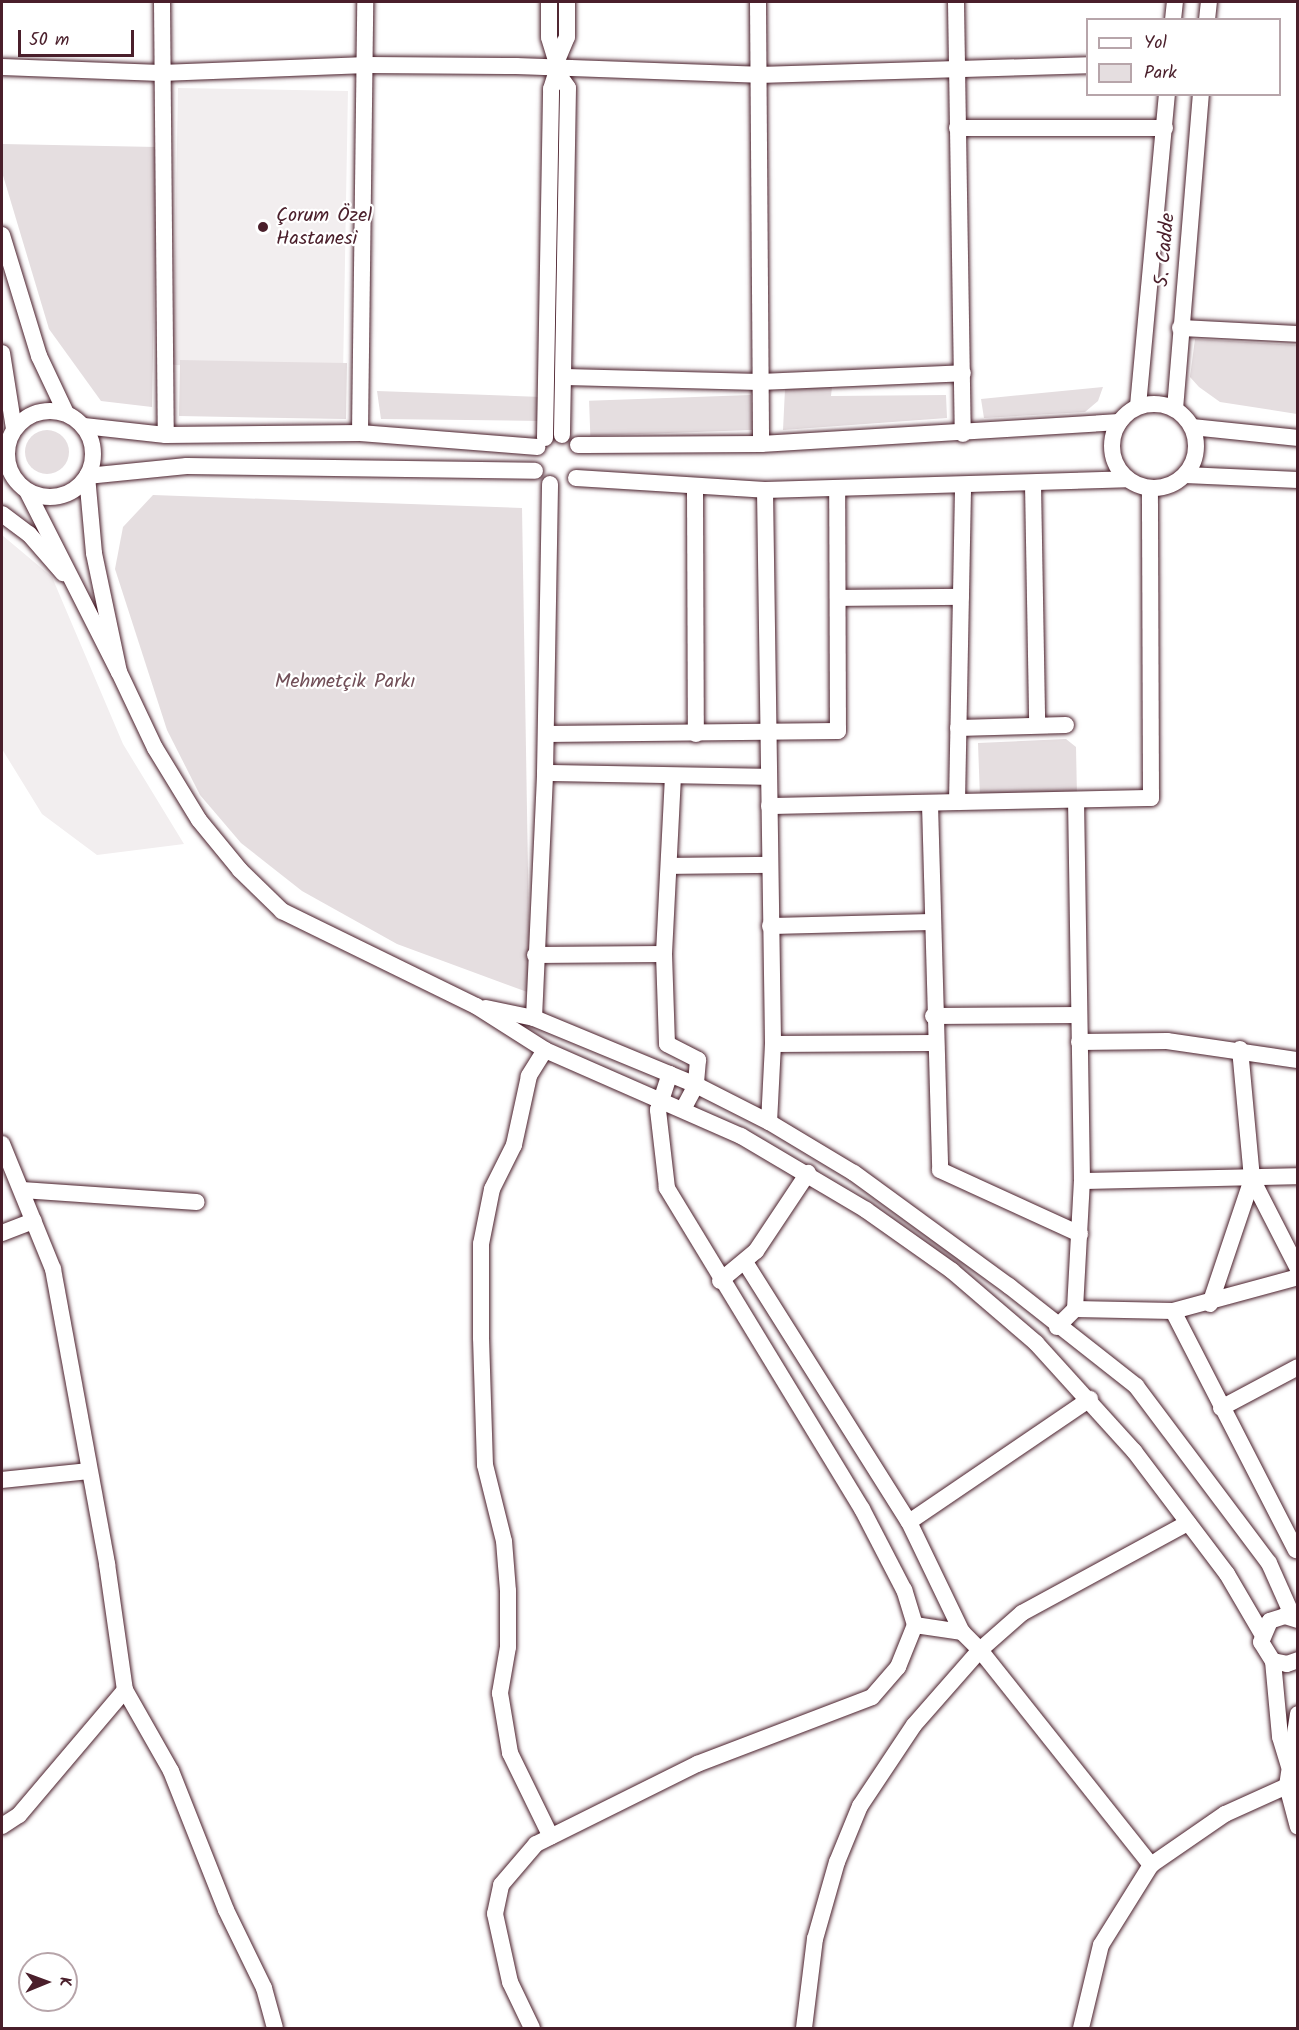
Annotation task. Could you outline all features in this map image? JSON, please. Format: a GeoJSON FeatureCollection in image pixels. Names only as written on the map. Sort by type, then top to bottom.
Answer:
{"type":"FeatureCollection","features":[{"type":"Feature","properties":{"kind":"street"},"geometry":{"type":"LineString","coordinates":[[162,2],[166,435]]}},
{"type":"Feature","properties":{"kind":"street"},"geometry":{"type":"LineString","coordinates":[[360,433],[367,65],[365,2]]}},
{"type":"Feature","properties":{"kind":"street"},"geometry":{"type":"LineString","coordinates":[[549,2],[549,37],[568,88],[565,377],[562,435]]}},
{"type":"Feature","properties":{"kind":"street"},"geometry":{"type":"LineString","coordinates":[[535,471],[541,442],[551,89],[567,37],[567,2]]}},
{"type":"Feature","properties":{"kind":"street"},"geometry":{"type":"LineString","coordinates":[[758,2],[761,444]]}},
{"type":"Feature","properties":{"kind":"street"},"geometry":{"type":"LineString","coordinates":[[956,2],[963,434]]}},
{"type":"Feature","properties":{"kind":"street"},"geometry":{"type":"LineString","coordinates":[[1173,18],[1175,2]]}},
{"type":"Feature","properties":{"kind":"street"},"geometry":{"type":"LineString","coordinates":[[1207,18],[1209,2]]}},
{"type":"Feature","properties":{"kind":"street"},"geometry":{"type":"LineString","coordinates":[[2,67],[161,73],[367,65],[558,66],[758,75],[1086,65]]}},
{"type":"Feature","properties":{"kind":"street","name":"5. Cadde"},"geometry":{"type":"LineString","coordinates":[[1138,406],[1167,96]]}},
{"type":"Feature","properties":{"kind":"street","name":"5. Cadde"},"geometry":{"type":"LineString","coordinates":[[1175,409],[1201,96]]}},
{"type":"Feature","properties":{"kind":"street"},"geometry":{"type":"LineString","coordinates":[[957,128],[1165,128]]}},
{"type":"Feature","properties":{"kind":"street"},"geometry":{"type":"LineString","coordinates":[[2,235],[39,356],[66,413]]}},
{"type":"Feature","properties":{"kind":"street"},"geometry":{"type":"LineString","coordinates":[[1180,328],[1298,334]]}},
{"type":"Feature","properties":{"kind":"street"},"geometry":{"type":"LineString","coordinates":[[2,353],[9,432],[6,454],[15,485],[85,598],[155,748],[199,820],[282,911],[476,1006],[545,1050],[683,1109],[808,1173],[952,1271],[1036,1343],[1089,1399],[1188,1523],[1227,1574],[1262,1634],[1263,1649],[1273,1661],[1280,1737],[1289,1767],[1298,1827]]}},
{"type":"Feature","properties":{"kind":"street"},"geometry":{"type":"LineString","coordinates":[[565,377],[760,382],[963,373]]}},
{"type":"Feature","properties":{"kind":"street"},"geometry":{"type":"LineString","coordinates":[[15,485],[61,496],[87,476],[187,466],[535,471],[550,484],[564,484],[576,478],[695,489],[963,487],[1127,479],[1150,488],[1169,485],[1185,475],[1196,452],[1192,428],[1175,409],[1157,404],[1138,406],[1119,422],[1113,433],[1113,459],[1127,479]]}},
{"type":"Feature","properties":{"kind":"street"},"geometry":{"type":"LineString","coordinates":[[9,432],[43,410],[66,413],[84,426],[166,435],[360,433],[541,442],[562,435]]}},
{"type":"Feature","properties":{"kind":"street"},"geometry":{"type":"LineString","coordinates":[[562,435],[578,445],[761,444],[963,434],[1119,422]]}},
{"type":"Feature","properties":{"kind":"street"},"geometry":{"type":"LineString","coordinates":[[84,426],[93,451],[87,476],[94,554],[119,672]]}},
{"type":"Feature","properties":{"kind":"street"},"geometry":{"type":"LineString","coordinates":[[1192,428],[1298,438]]}},
{"type":"Feature","properties":{"kind":"street"},"geometry":{"type":"LineString","coordinates":[[576,478],[583,462],[578,445]]}},
{"type":"Feature","properties":{"kind":"street"},"geometry":{"type":"LineString","coordinates":[[1185,475],[1298,480]]}},
{"type":"Feature","properties":{"kind":"street"},"geometry":{"type":"LineString","coordinates":[[534,1018],[545,772],[550,484]]}},
{"type":"Feature","properties":{"kind":"street"},"geometry":{"type":"LineString","coordinates":[[1033,484],[1037,725]]}},
{"type":"Feature","properties":{"kind":"street"},"geometry":{"type":"LineString","coordinates":[[957,802],[963,487]]}},
{"type":"Feature","properties":{"kind":"street"},"geometry":{"type":"LineString","coordinates":[[769,806],[1151,798],[1150,488]]}},
{"type":"Feature","properties":{"kind":"street"},"geometry":{"type":"LineString","coordinates":[[695,489],[696,734]]}},
{"type":"Feature","properties":{"kind":"street"},"geometry":{"type":"LineString","coordinates":[[546,734],[838,731],[837,489]]}},
{"type":"Feature","properties":{"kind":"street"},"geometry":{"type":"LineString","coordinates":[[765,490],[773,1044],[769,1122]]}},
{"type":"Feature","properties":{"kind":"street"},"geometry":{"type":"LineString","coordinates":[[2,514],[29,534],[85,598]]}},
{"type":"Feature","properties":{"kind":"street"},"geometry":{"type":"LineString","coordinates":[[838,598],[961,597]]}},
{"type":"Feature","properties":{"kind":"street"},"geometry":{"type":"LineString","coordinates":[[958,728],[1066,725]]}},
{"type":"Feature","properties":{"kind":"street"},"geometry":{"type":"LineString","coordinates":[[545,772],[768,777]]}},
{"type":"Feature","properties":{"kind":"street"},"geometry":{"type":"LineString","coordinates":[[673,776],[664,954],[667,1044],[698,1060],[696,1085],[683,1109]]}},
{"type":"Feature","properties":{"kind":"street"},"geometry":{"type":"LineString","coordinates":[[1057,1327],[1075,1309],[1082,1181],[1076,801]]}},
{"type":"Feature","properties":{"kind":"street"},"geometry":{"type":"LineString","coordinates":[[930,804],[933,1016],[940,1170],[1080,1234]]}},
{"type":"Feature","properties":{"kind":"street"},"geometry":{"type":"LineString","coordinates":[[670,866],[770,865]]}},
{"type":"Feature","properties":{"kind":"street"},"geometry":{"type":"LineString","coordinates":[[770,926],[933,922]]}},
{"type":"Feature","properties":{"kind":"street"},"geometry":{"type":"LineString","coordinates":[[536,955],[664,954]]}},
{"type":"Feature","properties":{"kind":"street"},"geometry":{"type":"LineString","coordinates":[[476,1006],[534,1018],[696,1085],[810,1144],[927,1224],[1136,1386],[1269,1563],[1295,1619]]}},
{"type":"Feature","properties":{"kind":"street"},"geometry":{"type":"LineString","coordinates":[[933,1016],[1079,1015]]}},
{"type":"Feature","properties":{"kind":"street"},"geometry":{"type":"LineString","coordinates":[[1079,1042],[1167,1041],[1240,1049],[1298,1060]]}},
{"type":"Feature","properties":{"kind":"street"},"geometry":{"type":"LineString","coordinates":[[773,1044],[934,1043]]}},
{"type":"Feature","properties":{"kind":"street"},"geometry":{"type":"LineString","coordinates":[[1240,1049],[1252,1179],[1298,1269]]}},
{"type":"Feature","properties":{"kind":"street"},"geometry":{"type":"LineString","coordinates":[[545,1050],[529,1076],[514,1144],[492,1190],[481,1244],[481,1338],[485,1465],[504,1541],[508,1591],[508,1647],[500,1693],[510,1753],[551,1837]]}},
{"type":"Feature","properties":{"kind":"street"},"geometry":{"type":"LineString","coordinates":[[532,2028],[510,1982],[495,1914],[501,1885],[536,1844],[697,1764],[872,1696],[898,1667],[915,1625],[904,1590],[862,1509],[720,1281],[667,1188],[660,1145],[660,1100],[670,1074]]}},
{"type":"Feature","properties":{"kind":"street"},"geometry":{"type":"LineString","coordinates":[[2,1144],[53,1269],[125,1690],[171,1772],[226,1910],[264,1988],[275,2028]]}},
{"type":"Feature","properties":{"kind":"street"},"geometry":{"type":"LineString","coordinates":[[720,1281],[745,1262],[808,1173]]}},
{"type":"Feature","properties":{"kind":"street"},"geometry":{"type":"LineString","coordinates":[[1082,1181],[1252,1179],[1298,1176]]}},
{"type":"Feature","properties":{"kind":"street"},"geometry":{"type":"LineString","coordinates":[[1210,1304],[1252,1179]]}},
{"type":"Feature","properties":{"kind":"street"},"geometry":{"type":"LineString","coordinates":[[22,1190],[197,1202]]}},
{"type":"Feature","properties":{"kind":"street"},"geometry":{"type":"LineString","coordinates":[[2,1233],[34,1221]]}},
{"type":"Feature","properties":{"kind":"street"},"geometry":{"type":"LineString","coordinates":[[745,1262],[909,1522],[962,1632],[980,1650],[1151,1865]]}},
{"type":"Feature","properties":{"kind":"street"},"geometry":{"type":"LineString","coordinates":[[1075,1309],[1173,1311],[1210,1304],[1298,1277]]}},
{"type":"Feature","properties":{"kind":"street"},"geometry":{"type":"LineString","coordinates":[[1173,1311],[1221,1408],[1297,1549],[1269,1563]]}},
{"type":"Feature","properties":{"kind":"street"},"geometry":{"type":"LineString","coordinates":[[1221,1408],[1298,1367]]}},
{"type":"Feature","properties":{"kind":"street"},"geometry":{"type":"LineString","coordinates":[[909,1522],[1089,1399]]}},
{"type":"Feature","properties":{"kind":"street"},"geometry":{"type":"LineString","coordinates":[[2,1480],[89,1471]]}},
{"type":"Feature","properties":{"kind":"street"},"geometry":{"type":"LineString","coordinates":[[804,2028],[820,1915],[860,1806],[914,1725],[980,1650],[1022,1613],[1188,1523]]}},
{"type":"Feature","properties":{"kind":"street"},"geometry":{"type":"LineString","coordinates":[[1262,1634],[1277,1617],[1295,1619]]}},
{"type":"Feature","properties":{"kind":"street"},"geometry":{"type":"LineString","coordinates":[[915,1625],[962,1632]]}},
{"type":"Feature","properties":{"kind":"street"},"geometry":{"type":"LineString","coordinates":[[1273,1661],[1298,1660]]}},
{"type":"Feature","properties":{"kind":"street"},"geometry":{"type":"LineString","coordinates":[[2,1826],[19,1815],[125,1690]]}},
{"type":"Feature","properties":{"kind":"street"},"geometry":{"type":"LineString","coordinates":[[1289,1767],[1298,1713]]}},
{"type":"Feature","properties":{"kind":"street"},"geometry":{"type":"LineString","coordinates":[[1081,2028],[1101,1945],[1151,1865],[1225,1814],[1292,1787]]}},
{"type":"Feature","properties":{"kind":"shaded area","name":"Çorum Özel Hastanesi"},"geometry":{"type":"Polygon","coordinates":[[[178,88],[348,91],[343,368],[173,365],[178,88]]]}},
{"type":"Feature","properties":{"kind":"shaded area"},"geometry":{"type":"Polygon","coordinates":[[[2,535],[52,577],[123,744],[184,844],[97,855],[42,814],[2,749],[2,535]]]}},
{"type":"Feature","properties":{"kind":"green space"},"geometry":{"type":"Polygon","coordinates":[[[2,144],[157,147],[152,407],[101,401],[49,329],[2,172],[2,144]]]}},
{"type":"Feature","properties":{"kind":"green space"},"geometry":{"type":"Polygon","coordinates":[[[1195,339],[1297,345],[1297,414],[1220,402],[1199,387],[1190,377],[1195,339]]]}},
{"type":"Feature","properties":{"kind":"green space"},"geometry":{"type":"Polygon","coordinates":[[[180,360],[347,363],[346,419],[179,416],[180,360]]]}},
{"type":"Feature","properties":{"kind":"green space"},"geometry":{"type":"Polygon","coordinates":[[[832,387],[831,396],[946,395],[947,418],[783,430],[785,389],[832,387]]]}},
{"type":"Feature","properties":{"kind":"green space"},"geometry":{"type":"Polygon","coordinates":[[[1103,387],[1098,401],[1085,412],[984,418],[981,399],[1103,387]]]}},
{"type":"Feature","properties":{"kind":"green space"},"geometry":{"type":"Polygon","coordinates":[[[377,391],[542,397],[543,421],[381,419],[377,391]]]}},
{"type":"Feature","properties":{"kind":"green space"},"geometry":{"type":"Polygon","coordinates":[[[751,395],[752,430],[590,436],[589,401],[751,395]]]}},
{"type":"Feature","properties":{"kind":"green space"},"geometry":{"type":"Polygon","coordinates":[[[47,430],[63,436],[69,452],[63,468],[47,474],[31,468],[25,452],[31,436],[47,430]]]}},
{"type":"Feature","properties":{"kind":"green space","name":"Mehmetçik Parkı"},"geometry":{"type":"Polygon","coordinates":[[[153,495],[522,508],[530,993],[397,944],[302,891],[241,843],[200,795],[167,730],[115,569],[123,527],[153,495]]]}},
{"type":"Feature","properties":{"kind":"green space"},"geometry":{"type":"Polygon","coordinates":[[[1066,739],[1076,747],[1077,798],[980,798],[978,743],[1066,739]]]}},
{"type":"Feature","properties":{"kind":"place","name":"Çorum Özel Hastanesi"},"geometry":{"type":"Point","coordinates":[263,227]}}]}
